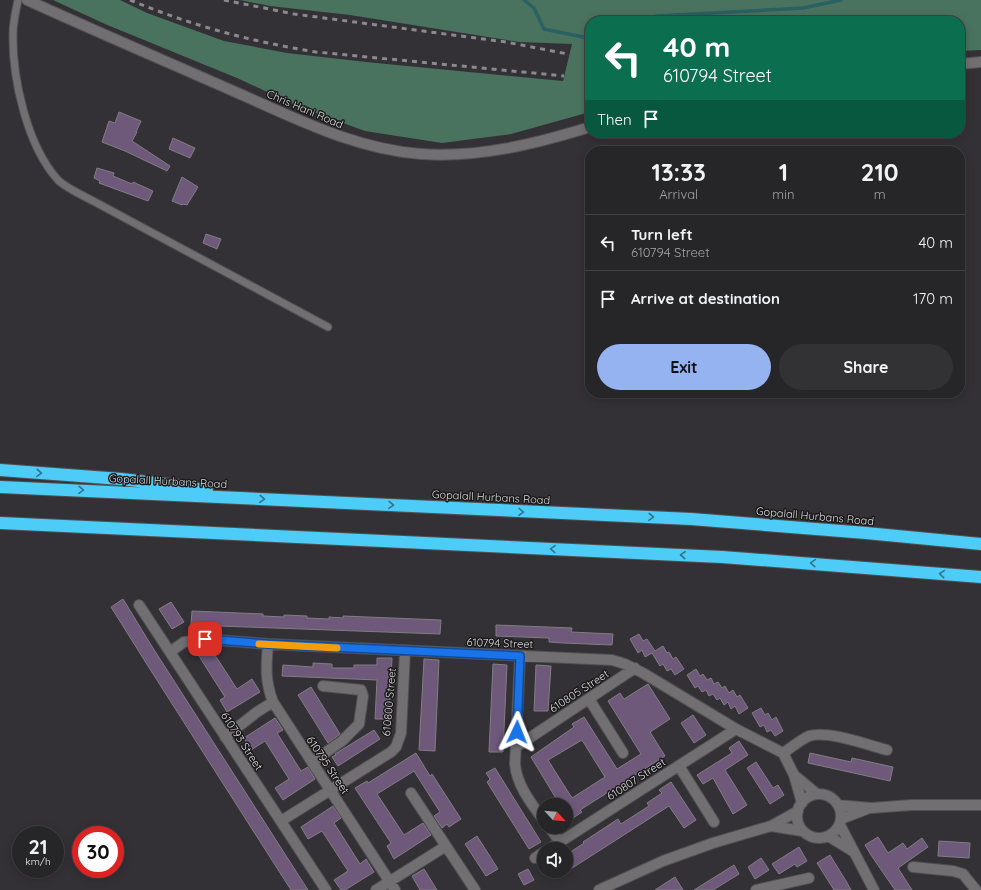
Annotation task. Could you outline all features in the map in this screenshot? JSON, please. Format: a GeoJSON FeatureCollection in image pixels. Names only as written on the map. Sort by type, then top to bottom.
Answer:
{"type":"FeatureCollection","features":[{"type":"Feature","properties":{"kind":"highway"},"geometry":{"type":"LineString","coordinates":[[0,470],[121,479],[190,487],[223,497]]}},
{"type":"Feature","properties":{"kind":"highway","name":"Gopalall Hurbans Road"},"geometry":{"type":"LineString","coordinates":[[0,486],[691,519],[981,544]]}},
{"type":"Feature","properties":{"kind":"highway"},"geometry":{"type":"LineString","coordinates":[[0,523],[722,557],[981,577]]}},
{"type":"Feature","properties":{"kind":"street","name":"Chris Hani Road"},"geometry":{"type":"LineString","coordinates":[[27,0],[316,127],[367,146],[393,151],[422,154],[478,154],[507,149],[585,128]]}},
{"type":"Feature","properties":{"kind":"street"},"geometry":{"type":"LineString","coordinates":[[965,64],[981,62]]}},
{"type":"Feature","properties":{"kind":"street","name":"610793 Street"},"geometry":{"type":"LineString","coordinates":[[139,605],[326,890]]}},
{"type":"Feature","properties":{"kind":"street","name":"610794 Street"},"geometry":{"type":"LineString","coordinates":[[170,652],[184,642],[205,639],[268,644],[612,660],[635,668],[736,729],[783,753]]}},
{"type":"Feature","properties":{"kind":"street","name":"610795 Street"},"geometry":{"type":"LineString","coordinates":[[268,644],[266,672],[268,688],[273,702],[392,886]]}},
{"type":"Feature","properties":{"kind":"street","name":"610800 Street"},"geometry":{"type":"LineString","coordinates":[[281,821],[396,748],[401,733],[405,651]]}},
{"type":"Feature","properties":{"kind":"street"},"geometry":{"type":"LineString","coordinates":[[520,656],[516,774],[520,786],[537,811]]}},
{"type":"Feature","properties":{"kind":"street","name":"610805 Street"},"geometry":{"type":"LineString","coordinates":[[516,747],[635,668]]}},
{"type":"Feature","properties":{"kind":"street"},"geometry":{"type":"LineString","coordinates":[[312,762],[342,741],[359,724],[363,696],[361,690],[323,686]]}},
{"type":"Feature","properties":{"kind":"street"},"geometry":{"type":"LineString","coordinates":[[588,699],[623,753]]}},
{"type":"Feature","properties":{"kind":"street"},"geometry":{"type":"LineString","coordinates":[[226,737],[257,712],[273,702]]}},
{"type":"Feature","properties":{"kind":"street","name":"610807 Street"},"geometry":{"type":"LineString","coordinates":[[560,842],[736,729]]}},
{"type":"Feature","properties":{"kind":"street"},"geometry":{"type":"LineString","coordinates":[[802,831],[798,822],[800,807],[794,775],[783,753],[808,737],[820,734],[830,735],[887,750]]}},
{"type":"Feature","properties":{"kind":"street"},"geometry":{"type":"LineString","coordinates":[[679,766],[714,822]]}},
{"type":"Feature","properties":{"kind":"street"},"geometry":{"type":"LineString","coordinates":[[794,775],[817,794],[831,798],[838,805],[841,814],[840,822],[874,890]]}},
{"type":"Feature","properties":{"kind":"street"},"geometry":{"type":"LineString","coordinates":[[411,793],[475,890]]}},
{"type":"Feature","properties":{"kind":"street"},"geometry":{"type":"LineString","coordinates":[[599,890],[670,859],[713,843],[771,826],[800,807],[810,796],[817,794]]}},
{"type":"Feature","properties":{"kind":"street"},"geometry":{"type":"LineString","coordinates":[[838,805],[871,808],[912,805],[981,805]]}},
{"type":"Feature","properties":{"kind":"street"},"geometry":{"type":"LineString","coordinates":[[771,826],[802,831],[809,836],[816,838],[828,836],[840,822],[871,808]]}},
{"type":"Feature","properties":{"kind":"street"},"geometry":{"type":"LineString","coordinates":[[554,834],[560,842]]}},
{"type":"Feature","properties":{"kind":"street"},"geometry":{"type":"LineString","coordinates":[[828,836],[854,852]]}},
{"type":"Feature","properties":{"kind":"street"},"geometry":{"type":"LineString","coordinates":[[376,890],[392,886],[446,846]]}},
{"type":"Feature","properties":{"kind":"street"},"geometry":{"type":"LineString","coordinates":[[913,867],[953,871],[963,874],[976,890]]}},
{"type":"Feature","properties":{"kind":"street"},"geometry":{"type":"LineString","coordinates":[[756,890],[809,878]]}},
{"type":"Feature","properties":{"kind":"lane"},"geometry":{"type":"LineString","coordinates":[[18,0],[13,32],[13,59],[21,100],[30,130],[43,159],[59,181],[94,202],[328,327]]}},
{"type":"Feature","properties":{"kind":"green space"},"geometry":{"type":"Polygon","coordinates":[[[53,0],[120,0],[147,13],[224,41],[287,53],[563,81],[572,44],[519,42],[350,15],[270,6],[240,0],[981,0],[981,50],[965,51],[965,16],[585,16],[585,113],[511,134],[442,143],[365,131],[302,108],[237,78],[105,24],[53,0]]]}},
{"type":"Feature","properties":{"kind":"building"},"geometry":{"type":"Polygon","coordinates":[[[119,112],[141,121],[132,141],[170,166],[167,171],[102,142],[109,121],[115,123],[119,112]]]}},
{"type":"Feature","properties":{"kind":"building"},"geometry":{"type":"Polygon","coordinates":[[[173,138],[195,148],[190,158],[169,149],[173,138]]]}},
{"type":"Feature","properties":{"kind":"building"},"geometry":{"type":"Polygon","coordinates":[[[97,168],[114,173],[113,176],[132,184],[133,182],[153,191],[148,201],[99,183],[100,181],[94,178],[97,168]]]}},
{"type":"Feature","properties":{"kind":"building"},"geometry":{"type":"Polygon","coordinates":[[[182,177],[198,187],[187,205],[182,205],[172,201],[182,177]]]}},
{"type":"Feature","properties":{"kind":"building"},"geometry":{"type":"Polygon","coordinates":[[[206,234],[221,239],[217,249],[203,243],[206,234]]]}},
{"type":"Feature","properties":{"kind":"building"},"geometry":{"type":"Polygon","coordinates":[[[123,599],[308,890],[291,890],[148,666],[111,607],[123,599]]]}},
{"type":"Feature","properties":{"kind":"building"},"geometry":{"type":"Polygon","coordinates":[[[171,602],[184,622],[172,629],[159,609],[171,602]]]}},
{"type":"Feature","properties":{"kind":"building"},"geometry":{"type":"Polygon","coordinates":[[[192,611],[263,614],[263,616],[284,617],[284,615],[307,616],[307,618],[329,619],[329,617],[343,618],[343,616],[441,620],[440,634],[191,625],[192,611]]]}},
{"type":"Feature","properties":{"kind":"building"},"geometry":{"type":"Polygon","coordinates":[[[496,625],[572,628],[571,632],[613,634],[612,645],[549,642],[549,638],[496,636],[496,625]]]}},
{"type":"Feature","properties":{"kind":"building"},"geometry":{"type":"Polygon","coordinates":[[[639,634],[643,641],[647,639],[655,651],[663,646],[673,659],[676,657],[684,669],[675,675],[671,669],[667,671],[663,664],[660,666],[652,653],[645,657],[642,650],[638,653],[630,639],[639,634]]]}},
{"type":"Feature","properties":{"kind":"building"},"geometry":{"type":"Polygon","coordinates":[[[206,648],[210,654],[213,652],[237,689],[252,679],[260,692],[227,712],[220,700],[225,697],[197,653],[206,648]]]}},
{"type":"Feature","properties":{"kind":"building"},"geometry":{"type":"Polygon","coordinates":[[[377,658],[392,658],[389,719],[375,719],[377,680],[282,676],[283,665],[313,667],[313,663],[332,664],[332,668],[354,668],[354,665],[377,665],[377,658]]]}},
{"type":"Feature","properties":{"kind":"building"},"geometry":{"type":"Polygon","coordinates":[[[424,659],[439,660],[435,751],[419,750],[424,659]]]}},
{"type":"Feature","properties":{"kind":"building"},"geometry":{"type":"Polygon","coordinates":[[[493,664],[507,665],[503,752],[489,752],[493,664]]]}},
{"type":"Feature","properties":{"kind":"building"},"geometry":{"type":"Polygon","coordinates":[[[536,665],[551,666],[548,711],[534,711],[536,665]]]}},
{"type":"Feature","properties":{"kind":"building"},"geometry":{"type":"Polygon","coordinates":[[[696,669],[700,676],[703,674],[707,680],[711,678],[714,684],[718,682],[722,688],[725,686],[729,693],[733,690],[737,697],[740,695],[748,708],[739,714],[735,706],[731,709],[728,702],[724,705],[720,698],[717,700],[713,694],[709,696],[706,690],[702,692],[698,686],[695,688],[687,675],[696,669]]]}},
{"type":"Feature","properties":{"kind":"building"},"geometry":{"type":"Polygon","coordinates":[[[648,684],[670,719],[650,732],[665,756],[580,810],[582,812],[573,818],[573,798],[572,798],[556,798],[531,757],[574,727],[572,724],[584,717],[617,769],[641,754],[608,701],[620,693],[624,699],[648,684]],[[582,740],[548,760],[572,798],[605,777],[582,740]]]}},
{"type":"Feature","properties":{"kind":"building"},"geometry":{"type":"Polygon","coordinates":[[[311,687],[340,734],[328,743],[298,695],[311,687]]]}},
{"type":"Feature","properties":{"kind":"building"},"geometry":{"type":"Polygon","coordinates":[[[761,708],[765,715],[768,713],[772,720],[776,717],[783,731],[775,736],[771,730],[767,732],[764,725],[760,727],[752,713],[761,708]]]}},
{"type":"Feature","properties":{"kind":"building"},"geometry":{"type":"Polygon","coordinates":[[[693,715],[706,735],[694,743],[681,723],[693,715]]]}},
{"type":"Feature","properties":{"kind":"building"},"geometry":{"type":"Polygon","coordinates":[[[275,718],[283,730],[277,733],[301,771],[308,767],[315,779],[283,800],[275,788],[289,779],[265,741],[251,750],[244,738],[275,718]]]}},
{"type":"Feature","properties":{"kind":"building"},"geometry":{"type":"Polygon","coordinates":[[[374,730],[380,739],[338,766],[332,757],[336,755],[335,754],[374,730]]]}},
{"type":"Feature","properties":{"kind":"building"},"geometry":{"type":"Polygon","coordinates":[[[739,741],[748,755],[725,770],[747,805],[733,814],[713,778],[703,784],[697,775],[732,753],[729,748],[739,741]]]}},
{"type":"Feature","properties":{"kind":"building"},"geometry":{"type":"Polygon","coordinates":[[[416,753],[430,776],[432,774],[461,819],[449,827],[447,824],[442,828],[434,816],[440,812],[414,771],[377,794],[404,835],[423,823],[431,835],[394,859],[387,846],[391,843],[355,788],[367,781],[368,783],[416,753]]]}},
{"type":"Feature","properties":{"kind":"building"},"geometry":{"type":"Polygon","coordinates":[[[810,753],[851,762],[852,758],[893,767],[890,781],[808,763],[810,753]]]}},
{"type":"Feature","properties":{"kind":"building"},"geometry":{"type":"Polygon","coordinates":[[[756,762],[773,788],[778,785],[784,795],[770,804],[747,768],[756,762]]]}},
{"type":"Feature","properties":{"kind":"building"},"geometry":{"type":"Polygon","coordinates":[[[495,768],[541,842],[537,842],[537,844],[529,849],[487,782],[490,779],[486,773],[495,768]]]}},
{"type":"Feature","properties":{"kind":"building"},"geometry":{"type":"Polygon","coordinates":[[[671,782],[696,820],[684,828],[669,806],[573,868],[573,850],[618,819],[621,824],[649,806],[647,803],[662,793],[659,790],[671,782]]]}},
{"type":"Feature","properties":{"kind":"building"},"geometry":{"type":"Polygon","coordinates":[[[333,806],[341,818],[334,823],[360,864],[366,859],[374,872],[345,890],[341,890],[334,880],[348,871],[322,831],[308,839],[301,827],[333,806]]]}},
{"type":"Feature","properties":{"kind":"building"},"geometry":{"type":"Polygon","coordinates":[[[477,836],[498,869],[486,876],[465,844],[477,836]]]}},
{"type":"Feature","properties":{"kind":"building"},"geometry":{"type":"Polygon","coordinates":[[[878,837],[888,853],[903,843],[907,849],[922,838],[928,847],[898,868],[912,890],[895,890],[871,855],[865,845],[878,837]]]}},
{"type":"Feature","properties":{"kind":"building"},"geometry":{"type":"Polygon","coordinates":[[[939,841],[970,843],[969,858],[938,856],[939,841]]]}},
{"type":"Feature","properties":{"kind":"building"},"geometry":{"type":"Polygon","coordinates":[[[799,847],[807,861],[797,867],[795,864],[779,874],[772,864],[799,847]]]}},
{"type":"Feature","properties":{"kind":"building"},"geometry":{"type":"Polygon","coordinates":[[[830,855],[851,890],[834,890],[817,863],[830,855]]]}},
{"type":"Feature","properties":{"kind":"building"},"geometry":{"type":"Polygon","coordinates":[[[761,858],[769,870],[755,879],[748,867],[761,858]]]}},
{"type":"Feature","properties":{"kind":"building"},"geometry":{"type":"Polygon","coordinates":[[[734,865],[739,874],[713,890],[694,890],[734,865]]]}},
{"type":"Feature","properties":{"kind":"building"},"geometry":{"type":"Polygon","coordinates":[[[424,869],[437,890],[420,890],[412,876],[424,869]]]}},
{"type":"Feature","properties":{"kind":"building"},"geometry":{"type":"Polygon","coordinates":[[[528,869],[534,880],[524,885],[518,874],[528,869]]]}},
{"type":"Feature","properties":{"kind":"building"},"geometry":{"type":"Polygon","coordinates":[[[675,877],[683,890],[655,890],[675,877]]]}},
{"type":"Feature","properties":{"kind":"waterway"},"geometry":{"type":"LineString","coordinates":[[524,0],[534,8],[544,29],[585,36]]}},
{"type":"Feature","properties":{"kind":"waterway"},"geometry":{"type":"LineString","coordinates":[[657,16],[803,8],[841,0]]}},
{"type":"Feature","properties":{"kind":"railway"},"geometry":{"type":"LineString","coordinates":[[130,0],[176,18],[222,32],[291,48],[316,52],[564,76]]}},
{"type":"Feature","properties":{"kind":"railway"},"geometry":{"type":"LineString","coordinates":[[224,0],[294,14],[506,42],[568,54]]}},
{"type":"Feature","properties":{"kind":"slow traffic"},"geometry":{"type":"LineString","coordinates":[[259,644],[337,648]]}},
{"type":"Feature","properties":{"kind":"route"},"geometry":{"type":"LineString","coordinates":[[205,639],[268,644],[520,656],[517,732]]}}]}
